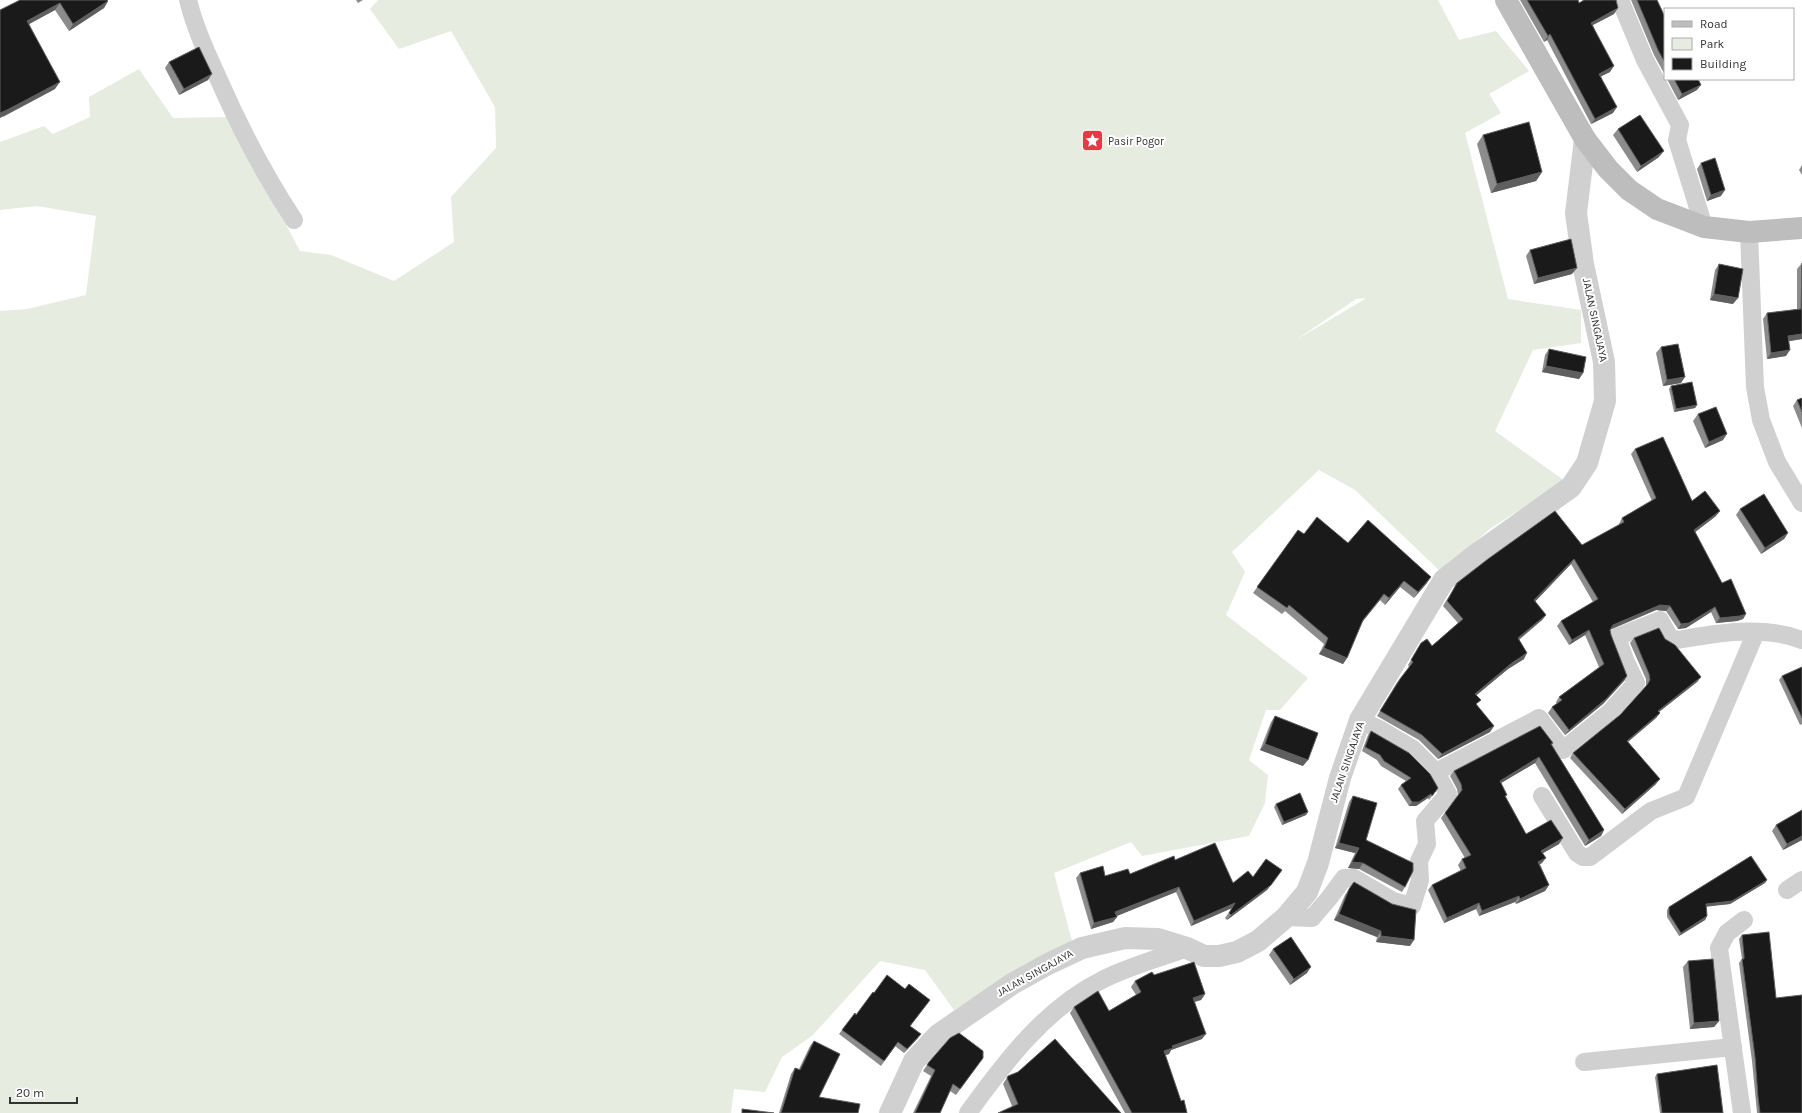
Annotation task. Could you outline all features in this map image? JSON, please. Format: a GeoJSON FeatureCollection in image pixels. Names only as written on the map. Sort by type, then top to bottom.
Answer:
{"type":"FeatureCollection","features":[{"type":"Feature","properties":{"kind":"main road"},"geometry":{"type":"LineString","coordinates":[[1506,0],[1586,139],[1608,169],[1629,190],[1657,209],[1704,226],[1749,232],[1802,228]]}},
{"type":"Feature","properties":{"kind":"street"},"geometry":{"type":"LineString","coordinates":[[188,0],[192,18],[235,117],[294,220]]}},
{"type":"Feature","properties":{"kind":"street"},"geometry":{"type":"LineString","coordinates":[[1620,0],[1645,60],[1680,125],[1677,140],[1704,226]]}},
{"type":"Feature","properties":{"kind":"street","name":"JALAN SINGAJAYA"},"geometry":{"type":"LineString","coordinates":[[890,1113],[914,1061],[938,1035],[1018,980],[1082,948],[1125,938],[1158,939],[1187,948],[1204,956],[1219,956],[1237,952],[1258,941],[1286,917],[1308,892],[1318,863],[1340,778],[1360,720],[1444,580],[1483,549],[1572,487],[1588,464],[1605,401],[1604,362],[1583,264],[1576,213],[1586,139]]}},
{"type":"Feature","properties":{"kind":"street"},"geometry":{"type":"LineString","coordinates":[[1749,232],[1755,387],[1761,420],[1777,462],[1802,503]]}},
{"type":"Feature","properties":{"kind":"street"},"geometry":{"type":"LineString","coordinates":[[1436,772],[1539,718],[1563,750],[1610,712],[1636,683],[1624,660],[1617,637],[1660,620],[1670,638],[1677,640],[1742,631],[1790,636],[1802,640]]}},
{"type":"Feature","properties":{"kind":"street"},"geometry":{"type":"LineString","coordinates":[[1542,796],[1578,853],[1583,857],[1590,856],[1651,811],[1686,797],[1756,632]]}},
{"type":"Feature","properties":{"kind":"street"},"geometry":{"type":"LineString","coordinates":[[1286,917],[1312,918],[1344,878],[1354,878],[1393,901],[1412,906],[1420,880],[1419,861],[1427,844],[1425,821],[1448,794],[1436,772],[1412,749],[1381,730],[1360,720]]}},
{"type":"Feature","properties":{"kind":"street"},"geometry":{"type":"LineString","coordinates":[[1786,890],[1802,880]]}},
{"type":"Feature","properties":{"kind":"street"},"geometry":{"type":"LineString","coordinates":[[1742,1113],[1719,948],[1727,933],[1744,920]]}},
{"type":"Feature","properties":{"kind":"street"},"geometry":{"type":"LineString","coordinates":[[968,1113],[1006,1062],[1043,1022],[1081,992],[1104,978],[1187,948]]}},
{"type":"Feature","properties":{"kind":"street"},"geometry":{"type":"LineString","coordinates":[[1584,1062],[1733,1047]]}},
{"type":"Feature","properties":{"kind":"green space"},"geometry":{"type":"Polygon","coordinates":[[[378,0],[1438,0],[1459,40],[1496,31],[1529,71],[1489,94],[1501,113],[1465,133],[1508,299],[1581,310],[1581,343],[1533,350],[1495,431],[1565,481],[1491,528],[1441,572],[1355,490],[1319,470],[1232,552],[1245,572],[1226,615],[1308,678],[1280,710],[1266,710],[1249,760],[1268,775],[1265,803],[1249,836],[1142,856],[1131,842],[1054,873],[1072,941],[954,1010],[925,970],[880,961],[813,1035],[782,1057],[765,1092],[734,1089],[731,1113],[0,1113],[0,311],[27,309],[86,295],[96,216],[37,206],[0,210],[0,142],[44,126],[53,134],[90,117],[89,97],[139,69],[173,118],[229,117],[300,251],[331,255],[394,281],[454,242],[451,197],[496,148],[495,107],[451,31],[399,49],[370,9],[378,0]],[[1356,299],[1296,340],[1365,299],[1356,299]]]}},
{"type":"Feature","properties":{"kind":"building"},"geometry":{"type":"Polygon","coordinates":[[[20,0],[108,1],[73,24],[60,3],[27,21],[60,82],[0,113],[0,10],[20,0]]]}},
{"type":"Feature","properties":{"kind":"building"},"geometry":{"type":"Polygon","coordinates":[[[1527,0],[1578,0],[1579,3],[1584,0],[1616,0],[1618,8],[1591,23],[1614,66],[1599,74],[1617,107],[1595,119],[1550,34],[1548,36],[1527,0]]]}},
{"type":"Feature","properties":{"kind":"building"},"geometry":{"type":"Polygon","coordinates":[[[1637,0],[1657,0],[1664,15],[1664,61],[1637,0]]]}},
{"type":"Feature","properties":{"kind":"building"},"geometry":{"type":"Polygon","coordinates":[[[199,47],[212,74],[184,89],[169,62],[199,47]]]}},
{"type":"Feature","properties":{"kind":"building"},"geometry":{"type":"Polygon","coordinates":[[[1675,80],[1698,80],[1701,85],[1682,94],[1675,80]]]}},
{"type":"Feature","properties":{"kind":"building"},"geometry":{"type":"Polygon","coordinates":[[[1640,115],[1664,151],[1641,166],[1618,129],[1640,115]]]}},
{"type":"Feature","properties":{"kind":"building"},"geometry":{"type":"Polygon","coordinates":[[[1529,122],[1542,172],[1497,184],[1483,135],[1529,122]]]}},
{"type":"Feature","properties":{"kind":"building"},"geometry":{"type":"Polygon","coordinates":[[[1715,158],[1725,190],[1711,195],[1701,163],[1715,158]]]}},
{"type":"Feature","properties":{"kind":"building"},"geometry":{"type":"Polygon","coordinates":[[[1571,239],[1577,268],[1538,278],[1530,250],[1571,239]]]}},
{"type":"Feature","properties":{"kind":"building"},"geometry":{"type":"Polygon","coordinates":[[[1802,263],[1802,334],[1788,336],[1790,350],[1771,353],[1767,313],[1801,309],[1802,263]]]}},
{"type":"Feature","properties":{"kind":"building"},"geometry":{"type":"Polygon","coordinates":[[[1719,264],[1743,269],[1738,298],[1714,294],[1719,264]]]}},
{"type":"Feature","properties":{"kind":"building"},"geometry":{"type":"Polygon","coordinates":[[[1678,344],[1685,377],[1667,380],[1661,347],[1678,344]]]}},
{"type":"Feature","properties":{"kind":"building"},"geometry":{"type":"Polygon","coordinates":[[[1549,349],[1586,357],[1583,373],[1546,366],[1549,349]]]}},
{"type":"Feature","properties":{"kind":"building"},"geometry":{"type":"Polygon","coordinates":[[[1692,382],[1697,405],[1676,409],[1671,386],[1692,382]]]}},
{"type":"Feature","properties":{"kind":"building"},"geometry":{"type":"Polygon","coordinates":[[[1802,398],[1802,412],[1797,400],[1802,398]]]}},
{"type":"Feature","properties":{"kind":"building"},"geometry":{"type":"Polygon","coordinates":[[[1716,407],[1727,434],[1709,442],[1698,414],[1716,407]]]}},
{"type":"Feature","properties":{"kind":"building"},"geometry":{"type":"Polygon","coordinates":[[[1663,437],[1692,501],[1705,491],[1720,511],[1694,530],[1722,583],[1731,579],[1746,614],[1720,618],[1715,607],[1689,623],[1681,624],[1670,606],[1660,605],[1613,625],[1610,630],[1611,635],[1627,676],[1606,699],[1569,730],[1552,707],[1562,700],[1559,697],[1604,664],[1589,630],[1572,640],[1561,621],[1598,599],[1574,559],[1534,600],[1546,615],[1518,638],[1527,653],[1512,663],[1475,694],[1481,700],[1476,704],[1494,726],[1442,754],[1422,735],[1380,711],[1400,679],[1413,662],[1411,660],[1421,643],[1427,639],[1432,646],[1463,619],[1447,601],[1457,583],[1488,559],[1555,511],[1582,545],[1624,522],[1622,518],[1656,498],[1635,449],[1663,437]]]}},
{"type":"Feature","properties":{"kind":"building"},"geometry":{"type":"Polygon","coordinates":[[[1764,494],[1788,533],[1765,548],[1740,509],[1764,494]]]}},
{"type":"Feature","properties":{"kind":"building"},"geometry":{"type":"Polygon","coordinates":[[[1317,517],[1348,543],[1368,520],[1431,577],[1418,592],[1404,581],[1389,598],[1384,594],[1363,620],[1347,658],[1324,648],[1328,638],[1289,605],[1287,608],[1257,587],[1298,530],[1304,534],[1317,517]]]}},
{"type":"Feature","properties":{"kind":"building"},"geometry":{"type":"Polygon","coordinates":[[[1659,628],[1665,639],[1675,645],[1701,677],[1658,711],[1660,713],[1627,741],[1660,779],[1625,809],[1573,753],[1620,715],[1647,685],[1650,680],[1649,674],[1634,638],[1659,628]]]}},
{"type":"Feature","properties":{"kind":"building"},"geometry":{"type":"Polygon","coordinates":[[[1802,667],[1802,718],[1782,676],[1802,667]]]}},
{"type":"Feature","properties":{"kind":"building"},"geometry":{"type":"Polygon","coordinates":[[[1275,716],[1318,733],[1308,760],[1265,744],[1275,716]]]}},
{"type":"Feature","properties":{"kind":"building"},"geometry":{"type":"Polygon","coordinates":[[[1540,726],[1553,743],[1551,744],[1604,830],[1589,840],[1539,757],[1500,781],[1507,795],[1505,796],[1526,834],[1551,820],[1563,838],[1541,851],[1546,858],[1538,862],[1549,885],[1520,899],[1519,896],[1482,911],[1479,903],[1447,918],[1432,885],[1466,868],[1462,859],[1471,855],[1445,813],[1462,790],[1461,784],[1454,771],[1540,726]]]}},
{"type":"Feature","properties":{"kind":"building"},"geometry":{"type":"Polygon","coordinates":[[[1371,731],[1409,753],[1430,774],[1438,788],[1432,796],[1431,794],[1419,802],[1412,802],[1401,785],[1411,778],[1384,761],[1380,755],[1365,747],[1371,731]]]}},
{"type":"Feature","properties":{"kind":"building"},"geometry":{"type":"Polygon","coordinates":[[[1300,793],[1308,812],[1284,822],[1276,804],[1300,793]]]}},
{"type":"Feature","properties":{"kind":"building"},"geometry":{"type":"Polygon","coordinates":[[[1353,796],[1377,803],[1366,840],[1413,863],[1413,871],[1405,887],[1363,863],[1352,862],[1359,848],[1339,843],[1353,796]]]}},
{"type":"Feature","properties":{"kind":"building"},"geometry":{"type":"Polygon","coordinates":[[[1802,810],[1802,836],[1787,844],[1776,825],[1802,810]]]}},
{"type":"Feature","properties":{"kind":"building"},"geometry":{"type":"Polygon","coordinates":[[[1215,843],[1233,883],[1248,871],[1253,877],[1266,859],[1282,870],[1271,885],[1231,915],[1229,913],[1235,903],[1194,921],[1179,887],[1115,912],[1117,917],[1094,923],[1080,873],[1103,866],[1105,876],[1128,869],[1130,874],[1174,856],[1175,860],[1215,843]]]}},
{"type":"Feature","properties":{"kind":"building"},"geometry":{"type":"Polygon","coordinates":[[[1751,856],[1767,880],[1732,901],[1706,904],[1707,916],[1681,933],[1669,914],[1669,907],[1751,856]]]}},
{"type":"Feature","properties":{"kind":"building"},"geometry":{"type":"Polygon","coordinates":[[[1354,882],[1392,904],[1416,910],[1414,940],[1381,936],[1381,931],[1339,914],[1349,889],[1354,882]]]}},
{"type":"Feature","properties":{"kind":"building"},"geometry":{"type":"Polygon","coordinates":[[[1769,932],[1776,998],[1802,995],[1802,1113],[1760,1113],[1755,1057],[1742,959],[1744,959],[1744,956],[1742,935],[1769,932]]]}},
{"type":"Feature","properties":{"kind":"building"},"geometry":{"type":"Polygon","coordinates":[[[1291,937],[1311,967],[1294,979],[1273,949],[1291,937]]]}},
{"type":"Feature","properties":{"kind":"building"},"geometry":{"type":"Polygon","coordinates":[[[1713,959],[1719,1021],[1694,1023],[1688,961],[1713,959]]]}},
{"type":"Feature","properties":{"kind":"building"},"geometry":{"type":"Polygon","coordinates":[[[1194,962],[1205,994],[1193,998],[1206,1034],[1172,1046],[1173,1048],[1164,1051],[1181,1101],[1184,1100],[1187,1113],[1132,1113],[1074,1007],[1098,991],[1109,1011],[1141,992],[1135,981],[1152,972],[1154,975],[1194,962]]]}},
{"type":"Feature","properties":{"kind":"building"},"geometry":{"type":"Polygon","coordinates":[[[887,975],[905,989],[909,984],[930,1000],[910,1026],[921,1034],[907,1049],[898,1042],[884,1061],[842,1030],[855,1013],[856,1015],[873,992],[874,993],[887,975]]]}},
{"type":"Feature","properties":{"kind":"building"},"geometry":{"type":"Polygon","coordinates":[[[959,1033],[983,1051],[983,1058],[960,1089],[953,1084],[940,1113],[915,1113],[935,1070],[927,1065],[950,1038],[959,1033]]]}},
{"type":"Feature","properties":{"kind":"building"},"geometry":{"type":"Polygon","coordinates":[[[1055,1039],[1121,1113],[998,1113],[1018,1104],[1007,1078],[1008,1076],[1018,1072],[1055,1039]]]}},
{"type":"Feature","properties":{"kind":"building"},"geometry":{"type":"Polygon","coordinates":[[[814,1041],[840,1054],[819,1097],[860,1104],[858,1113],[781,1113],[795,1068],[800,1070],[814,1041]]]}},
{"type":"Feature","properties":{"kind":"building"},"geometry":{"type":"Polygon","coordinates":[[[1717,1065],[1723,1113],[1662,1113],[1657,1074],[1717,1065]]]}},
{"type":"Feature","properties":{"kind":"building"},"geometry":{"type":"Polygon","coordinates":[[[742,1109],[774,1113],[742,1113],[742,1109]]]}},
{"type":"Feature","properties":{"kind":"place","name":"Pasir Pogor"},"geometry":{"type":"Point","coordinates":[1093,141]}}]}
